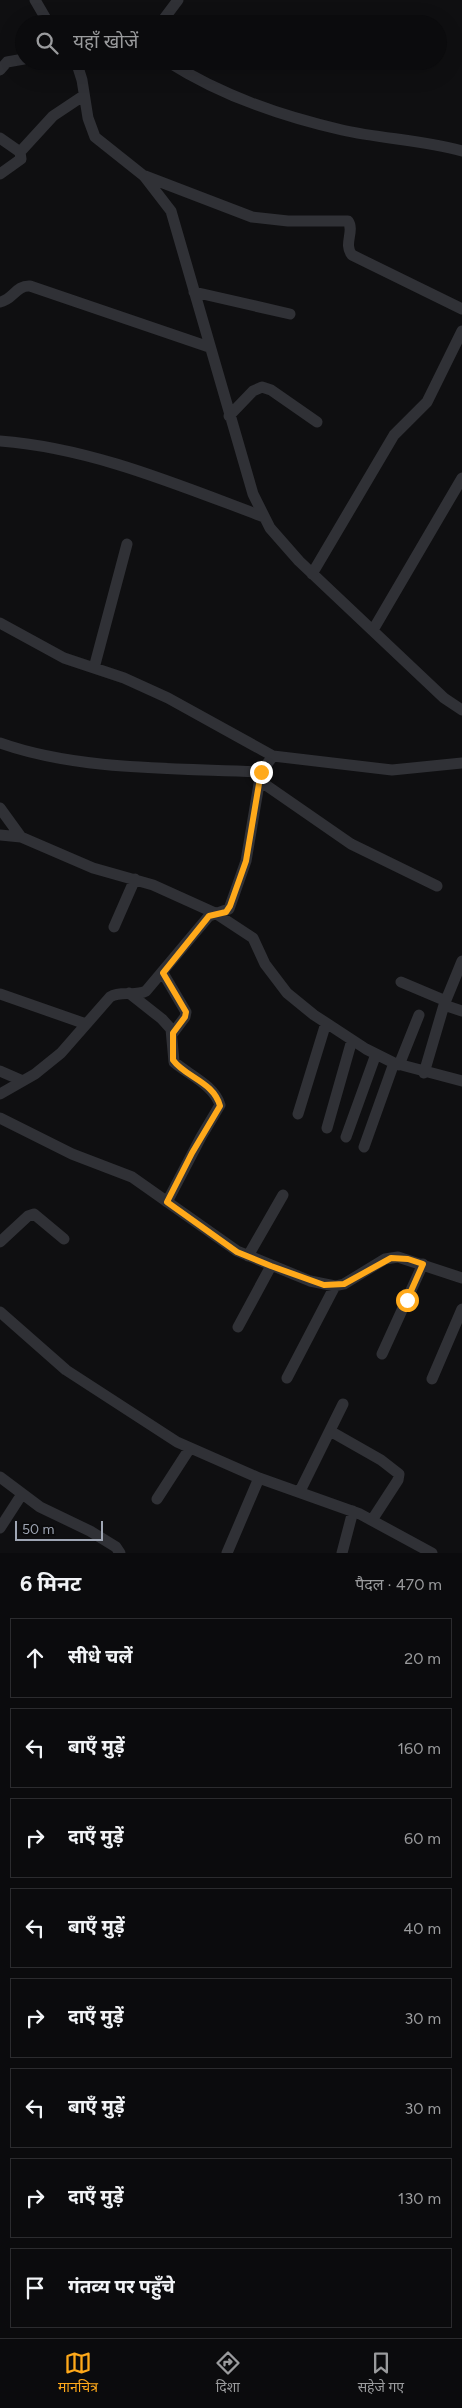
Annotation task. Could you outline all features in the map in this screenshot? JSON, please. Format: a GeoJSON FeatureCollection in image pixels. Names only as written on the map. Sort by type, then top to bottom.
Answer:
{"type":"FeatureCollection","features":[{"type":"Feature","properties":{"kind":"street"},"geometry":{"type":"LineString","coordinates":[[35,0],[44,15]]}},
{"type":"Feature","properties":{"kind":"street"},"geometry":{"type":"LineString","coordinates":[[166,15],[177,0]]}},
{"type":"Feature","properties":{"kind":"street"},"geometry":{"type":"LineString","coordinates":[[0,70],[7,62],[15,61]]}},
{"type":"Feature","properties":{"kind":"street"},"geometry":{"type":"LineString","coordinates":[[81,70],[83,96],[88,118],[95,136],[144,176],[171,211],[253,494],[270,528],[312,574],[444,698],[462,710]]}},
{"type":"Feature","properties":{"kind":"street"},"geometry":{"type":"LineString","coordinates":[[180,70],[255,106],[343,130],[441,145],[460,150],[462,138]]}},
{"type":"Feature","properties":{"kind":"street"},"geometry":{"type":"LineString","coordinates":[[20,152],[53,116],[83,96]]}},
{"type":"Feature","properties":{"kind":"street"},"geometry":{"type":"LineString","coordinates":[[0,138],[20,152],[21,159],[0,174]]}},
{"type":"Feature","properties":{"kind":"street"},"geometry":{"type":"LineString","coordinates":[[144,176],[252,217],[288,221],[348,221],[351,226],[348,246],[352,255],[462,309]]}},
{"type":"Feature","properties":{"kind":"street"},"geometry":{"type":"LineString","coordinates":[[0,302],[8,300],[20,288],[30,286],[209,347]]}},
{"type":"Feature","properties":{"kind":"street"},"geometry":{"type":"LineString","coordinates":[[194,292],[290,314]]}},
{"type":"Feature","properties":{"kind":"street"},"geometry":{"type":"LineString","coordinates":[[312,574],[394,435],[427,402],[462,331]]}},
{"type":"Feature","properties":{"kind":"street"},"geometry":{"type":"LineString","coordinates":[[229,416],[253,391],[262,387],[271,390],[317,422]]}},
{"type":"Feature","properties":{"kind":"street"},"geometry":{"type":"LineString","coordinates":[[0,441],[38,446],[139,471],[264,517]]}},
{"type":"Feature","properties":{"kind":"street"},"geometry":{"type":"LineString","coordinates":[[372,630],[462,478]]}},
{"type":"Feature","properties":{"kind":"street"},"geometry":{"type":"LineString","coordinates":[[94,668],[127,544]]}},
{"type":"Feature","properties":{"kind":"street"},"geometry":{"type":"LineString","coordinates":[[0,623],[64,658],[124,678],[168,698],[273,756],[392,770],[462,763]]}},
{"type":"Feature","properties":{"kind":"street"},"geometry":{"type":"LineString","coordinates":[[0,743],[25,752],[66,760],[261,776],[351,844],[437,886]]}},
{"type":"Feature","properties":{"kind":"street"},"geometry":{"type":"LineString","coordinates":[[0,1094],[23,1081],[61,1053],[110,997],[121,993],[146,991],[209,916],[228,909],[242,875],[261,776],[273,756]]}},
{"type":"Feature","properties":{"kind":"street"},"geometry":{"type":"LineString","coordinates":[[0,808],[21,837]]}},
{"type":"Feature","properties":{"kind":"street"},"geometry":{"type":"LineString","coordinates":[[0,835],[21,837],[93,868],[168,890],[214,913],[253,938],[265,964],[287,993],[326,1023],[376,1054],[397,1064],[424,1073],[462,1081]]}},
{"type":"Feature","properties":{"kind":"street"},"geometry":{"type":"LineString","coordinates":[[114,927],[135,879]]}},
{"type":"Feature","properties":{"kind":"street"},"geometry":{"type":"LineString","coordinates":[[424,1073],[445,1003],[462,964]]}},
{"type":"Feature","properties":{"kind":"street"},"geometry":{"type":"LineString","coordinates":[[163,973],[186,1012],[185,1017],[173,1033]]}},
{"type":"Feature","properties":{"kind":"street"},"geometry":{"type":"LineString","coordinates":[[401,982],[462,1011]]}},
{"type":"Feature","properties":{"kind":"street"},"geometry":{"type":"LineString","coordinates":[[129,993],[162,1019],[173,1033],[174,1062],[203,1083],[215,1096],[220,1106],[192,1153],[167,1202]]}},
{"type":"Feature","properties":{"kind":"street"},"geometry":{"type":"LineString","coordinates":[[0,994],[86,1024]]}},
{"type":"Feature","properties":{"kind":"street"},"geometry":{"type":"LineString","coordinates":[[364,1147],[419,1015]]}},
{"type":"Feature","properties":{"kind":"street"},"geometry":{"type":"LineString","coordinates":[[298,1114],[326,1023]]}},
{"type":"Feature","properties":{"kind":"street"},"geometry":{"type":"LineString","coordinates":[[327,1128],[352,1040]]}},
{"type":"Feature","properties":{"kind":"street"},"geometry":{"type":"LineString","coordinates":[[346,1137],[376,1054]]}},
{"type":"Feature","properties":{"kind":"street"},"geometry":{"type":"LineString","coordinates":[[0,1071],[23,1081]]}},
{"type":"Feature","properties":{"kind":"street"},"geometry":{"type":"LineString","coordinates":[[0,1118],[72,1154],[132,1178],[225,1244],[248,1256],[310,1281],[335,1286],[356,1279],[385,1259],[398,1257],[462,1278]]}},
{"type":"Feature","properties":{"kind":"street"},"geometry":{"type":"LineString","coordinates":[[248,1256],[283,1195]]}},
{"type":"Feature","properties":{"kind":"street"},"geometry":{"type":"LineString","coordinates":[[0,1242],[28,1216],[34,1214],[64,1239]]}},
{"type":"Feature","properties":{"kind":"street"},"geometry":{"type":"LineString","coordinates":[[382,1354],[423,1264]]}},
{"type":"Feature","properties":{"kind":"street"},"geometry":{"type":"LineString","coordinates":[[238,1327],[271,1266]]}},
{"type":"Feature","properties":{"kind":"street"},"geometry":{"type":"LineString","coordinates":[[287,1378],[335,1286]]}},
{"type":"Feature","properties":{"kind":"street"},"geometry":{"type":"LineString","coordinates":[[432,1379],[462,1309]]}},
{"type":"Feature","properties":{"kind":"street"},"geometry":{"type":"LineString","coordinates":[[0,1312],[66,1370],[144,1423],[190,1448],[259,1478],[300,1491],[372,1520],[432,1553]]}},
{"type":"Feature","properties":{"kind":"street"},"geometry":{"type":"LineString","coordinates":[[300,1491],[343,1404]]}},
{"type":"Feature","properties":{"kind":"street"},"geometry":{"type":"LineString","coordinates":[[330,1431],[381,1460],[399,1474],[398,1480],[372,1520]]}},
{"type":"Feature","properties":{"kind":"street"},"geometry":{"type":"LineString","coordinates":[[157,1499],[190,1448]]}},
{"type":"Feature","properties":{"kind":"street"},"geometry":{"type":"LineString","coordinates":[[0,1477],[48,1512],[90,1531],[116,1547],[120,1553]]}},
{"type":"Feature","properties":{"kind":"street"},"geometry":{"type":"LineString","coordinates":[[227,1553],[259,1478]]}},
{"type":"Feature","properties":{"kind":"street"},"geometry":{"type":"LineString","coordinates":[[0,1528],[22,1494]]}},
{"type":"Feature","properties":{"kind":"street"},"geometry":{"type":"LineString","coordinates":[[342,1553],[353,1512]]}},
{"type":"Feature","properties":{"kind":"route"},"geometry":{"type":"LineString","coordinates":[[261,772],[246,861],[230,906],[226,912],[214,913],[209,916],[163,973],[186,1012],[185,1017],[173,1033],[173,1060],[203,1083],[219,1101],[220,1106],[192,1153],[167,1202],[237,1252],[324,1285],[335,1286],[356,1279],[385,1259],[398,1257],[423,1264],[407,1300]]}}]}
